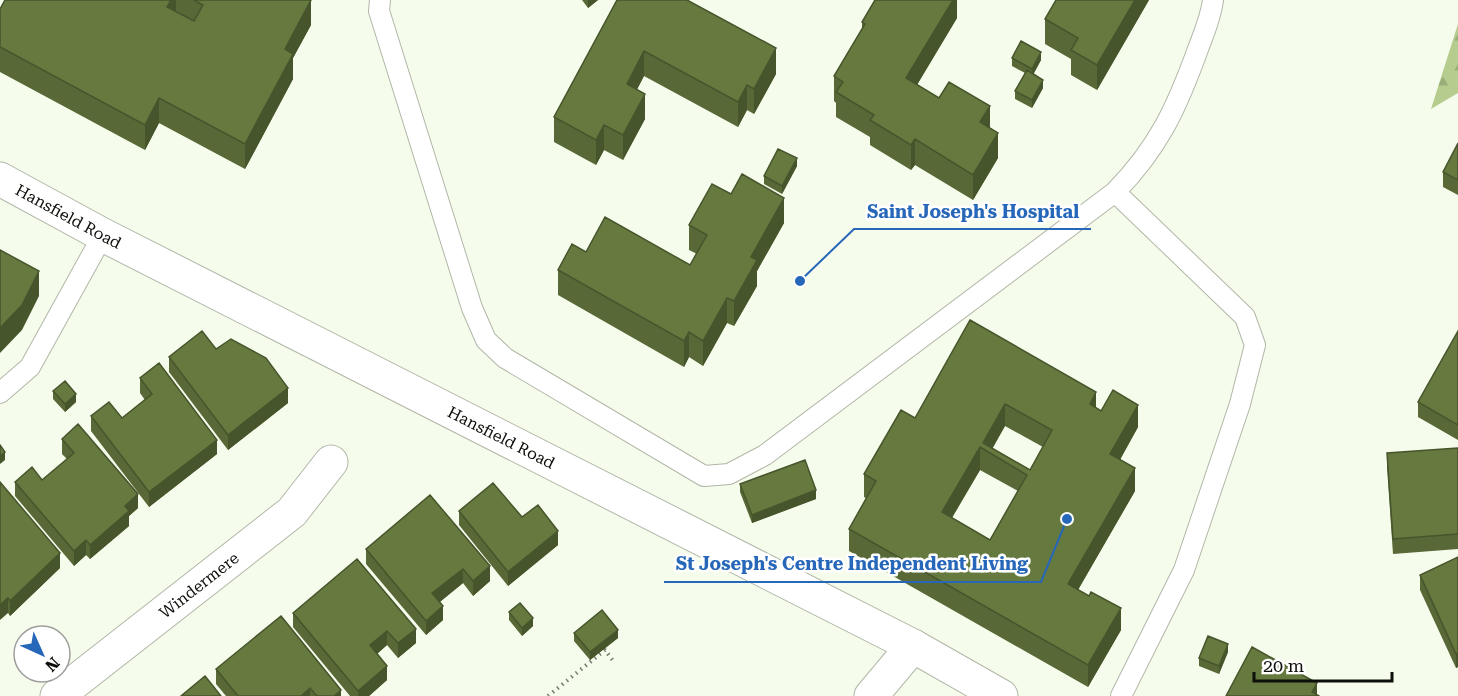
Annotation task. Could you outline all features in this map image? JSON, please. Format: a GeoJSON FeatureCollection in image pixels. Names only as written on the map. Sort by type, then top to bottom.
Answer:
{"type":"FeatureCollection","features":[{"type":"Feature","properties":{"kind":"street","name":"Hansfield Road"},"geometry":{"type":"LineString","coordinates":[[0,179],[103,235],[913,646],[1001,696]]}},
{"type":"Feature","properties":{"kind":"street","name":"Windermere"},"geometry":{"type":"LineString","coordinates":[[57,696],[292,512],[331,462]]}},
{"type":"Feature","properties":{"kind":"street"},"geometry":{"type":"LineString","coordinates":[[871,696],[913,646]]}},
{"type":"Feature","properties":{"kind":"lane"},"geometry":{"type":"LineString","coordinates":[[380,0],[379,10],[468,297],[486,339],[505,358],[704,476],[729,474],[765,455],[1115,192],[1138,169],[1162,134],[1185,86],[1214,0]]}},
{"type":"Feature","properties":{"kind":"lane"},"geometry":{"type":"LineString","coordinates":[[1115,192],[1245,316],[1255,345],[1240,404],[1184,570],[1121,696]]}},
{"type":"Feature","properties":{"kind":"lane"},"geometry":{"type":"LineString","coordinates":[[0,393],[30,368],[103,235]]}},
{"type":"Feature","properties":{"kind":"path"},"geometry":{"type":"LineString","coordinates":[[548,696],[605,650],[614,662]]}},
{"type":"Feature","properties":{"kind":"green space"},"geometry":{"type":"Polygon","coordinates":[[[1458,24],[1458,93],[1431,109],[1458,24]]]}},
{"type":"Feature","properties":{"kind":"building"},"geometry":{"type":"Polygon","coordinates":[[[5,0],[171,0],[167,7],[194,21],[203,5],[194,0],[311,0],[285,49],[293,54],[245,144],[159,98],[145,125],[0,47],[0,9],[5,0]]]}},
{"type":"Feature","properties":{"kind":"building"},"geometry":{"type":"Polygon","coordinates":[[[617,0],[687,0],[776,48],[754,89],[747,85],[738,102],[644,51],[627,84],[645,94],[623,135],[604,125],[596,140],[554,117],[617,0]]]}},
{"type":"Feature","properties":{"kind":"building"},"geometry":{"type":"Polygon","coordinates":[[[875,0],[953,0],[906,78],[939,98],[949,82],[990,106],[980,122],[998,133],[973,175],[915,139],[911,145],[870,120],[874,115],[836,92],[843,82],[834,76],[865,24],[862,22],[875,0]]]}},
{"type":"Feature","properties":{"kind":"building"},"geometry":{"type":"Polygon","coordinates":[[[1056,0],[1135,0],[1097,65],[1071,50],[1078,38],[1045,19],[1056,0]]]}},
{"type":"Feature","properties":{"kind":"building"},"geometry":{"type":"Polygon","coordinates":[[[1021,41],[1041,52],[1032,69],[1012,58],[1021,41]]]}},
{"type":"Feature","properties":{"kind":"building"},"geometry":{"type":"Polygon","coordinates":[[[1027,70],[1043,80],[1032,100],[1015,91],[1027,70]]]}},
{"type":"Feature","properties":{"kind":"building"},"geometry":{"type":"Polygon","coordinates":[[[1458,143],[1458,180],[1443,172],[1458,143]]]}},
{"type":"Feature","properties":{"kind":"building"},"geometry":{"type":"Polygon","coordinates":[[[778,149],[797,158],[782,186],[764,176],[778,149]]]}},
{"type":"Feature","properties":{"kind":"building"},"geometry":{"type":"Polygon","coordinates":[[[742,174],[784,198],[751,257],[757,260],[734,301],[727,298],[703,341],[689,332],[684,341],[558,270],[572,244],[586,252],[605,217],[690,265],[707,235],[689,225],[712,184],[731,194],[742,174]]]}},
{"type":"Feature","properties":{"kind":"building"},"geometry":{"type":"Polygon","coordinates":[[[0,250],[39,271],[22,305],[0,328],[0,250]]]}},
{"type":"Feature","properties":{"kind":"building"},"geometry":{"type":"Polygon","coordinates":[[[970,320],[1096,392],[1090,404],[1101,411],[1113,390],[1138,405],[1110,454],[1135,468],[1068,584],[1089,596],[1091,592],[1121,608],[1088,665],[849,529],[876,481],[864,474],[901,410],[915,418],[970,320]],[[1005,404],[983,443],[1030,470],[1052,430],[1005,404]],[[980,447],[942,512],[990,540],[1027,475],[980,447]]]}},
{"type":"Feature","properties":{"kind":"building"},"geometry":{"type":"Polygon","coordinates":[[[202,331],[216,349],[231,339],[266,358],[288,388],[228,435],[169,357],[202,331]]]}},
{"type":"Feature","properties":{"kind":"building"},"geometry":{"type":"Polygon","coordinates":[[[1458,331],[1458,425],[1418,402],[1458,331]]]}},
{"type":"Feature","properties":{"kind":"building"},"geometry":{"type":"Polygon","coordinates":[[[159,363],[217,440],[149,492],[91,416],[109,402],[122,418],[152,394],[140,378],[159,363]]]}},
{"type":"Feature","properties":{"kind":"building"},"geometry":{"type":"Polygon","coordinates":[[[65,381],[76,394],[65,404],[53,391],[65,381]]]}},
{"type":"Feature","properties":{"kind":"building"},"geometry":{"type":"Polygon","coordinates":[[[78,424],[138,494],[125,506],[129,511],[90,545],[86,540],[74,551],[15,482],[32,467],[42,480],[74,453],[62,439],[78,424]]]}},
{"type":"Feature","properties":{"kind":"building"},"geometry":{"type":"Polygon","coordinates":[[[0,445],[5,452],[0,456],[0,445]]]}},
{"type":"Feature","properties":{"kind":"building"},"geometry":{"type":"Polygon","coordinates":[[[1458,448],[1458,534],[1393,539],[1387,453],[1458,448]]]}},
{"type":"Feature","properties":{"kind":"building"},"geometry":{"type":"Polygon","coordinates":[[[805,460],[816,490],[752,515],[740,484],[805,460]]]}},
{"type":"Feature","properties":{"kind":"building"},"geometry":{"type":"Polygon","coordinates":[[[0,482],[60,553],[10,601],[8,598],[0,605],[0,482]]]}},
{"type":"Feature","properties":{"kind":"building"},"geometry":{"type":"Polygon","coordinates":[[[493,483],[522,517],[538,505],[558,531],[508,572],[459,511],[493,483]]]}},
{"type":"Feature","properties":{"kind":"building"},"geometry":{"type":"Polygon","coordinates":[[[430,495],[490,566],[473,581],[463,569],[432,593],[443,606],[426,621],[366,549],[430,495]]]}},
{"type":"Feature","properties":{"kind":"building"},"geometry":{"type":"Polygon","coordinates":[[[1458,557],[1458,653],[1456,654],[1420,575],[1458,557]]]}},
{"type":"Feature","properties":{"kind":"building"},"geometry":{"type":"Polygon","coordinates":[[[357,559],[416,629],[398,643],[387,631],[370,645],[387,666],[358,691],[293,613],[357,559]]]}},
{"type":"Feature","properties":{"kind":"building"},"geometry":{"type":"Polygon","coordinates":[[[520,603],[533,618],[522,628],[509,612],[520,603]]]}},
{"type":"Feature","properties":{"kind":"building"},"geometry":{"type":"Polygon","coordinates":[[[602,610],[618,630],[590,652],[574,633],[602,610]]]}},
{"type":"Feature","properties":{"kind":"building"},"geometry":{"type":"Polygon","coordinates":[[[281,616],[341,690],[334,696],[317,696],[310,688],[301,696],[238,696],[216,669],[281,616]]]}},
{"type":"Feature","properties":{"kind":"building"},"geometry":{"type":"Polygon","coordinates":[[[1208,636],[1228,644],[1219,666],[1199,658],[1208,636]]]}},
{"type":"Feature","properties":{"kind":"building"},"geometry":{"type":"Polygon","coordinates":[[[1252,647],[1317,683],[1312,692],[1319,696],[1226,696],[1252,647]]]}},
{"type":"Feature","properties":{"kind":"building"},"geometry":{"type":"Polygon","coordinates":[[[205,676],[221,696],[181,696],[205,676]]]}},
{"type":"Feature","properties":{"kind":"place","name":"Saint Joseph's Hospital"},"geometry":{"type":"Point","coordinates":[800,281]}},
{"type":"Feature","properties":{"kind":"place","name":"St Joseph's Centre Independent Living"},"geometry":{"type":"Point","coordinates":[1067,519]}}]}
